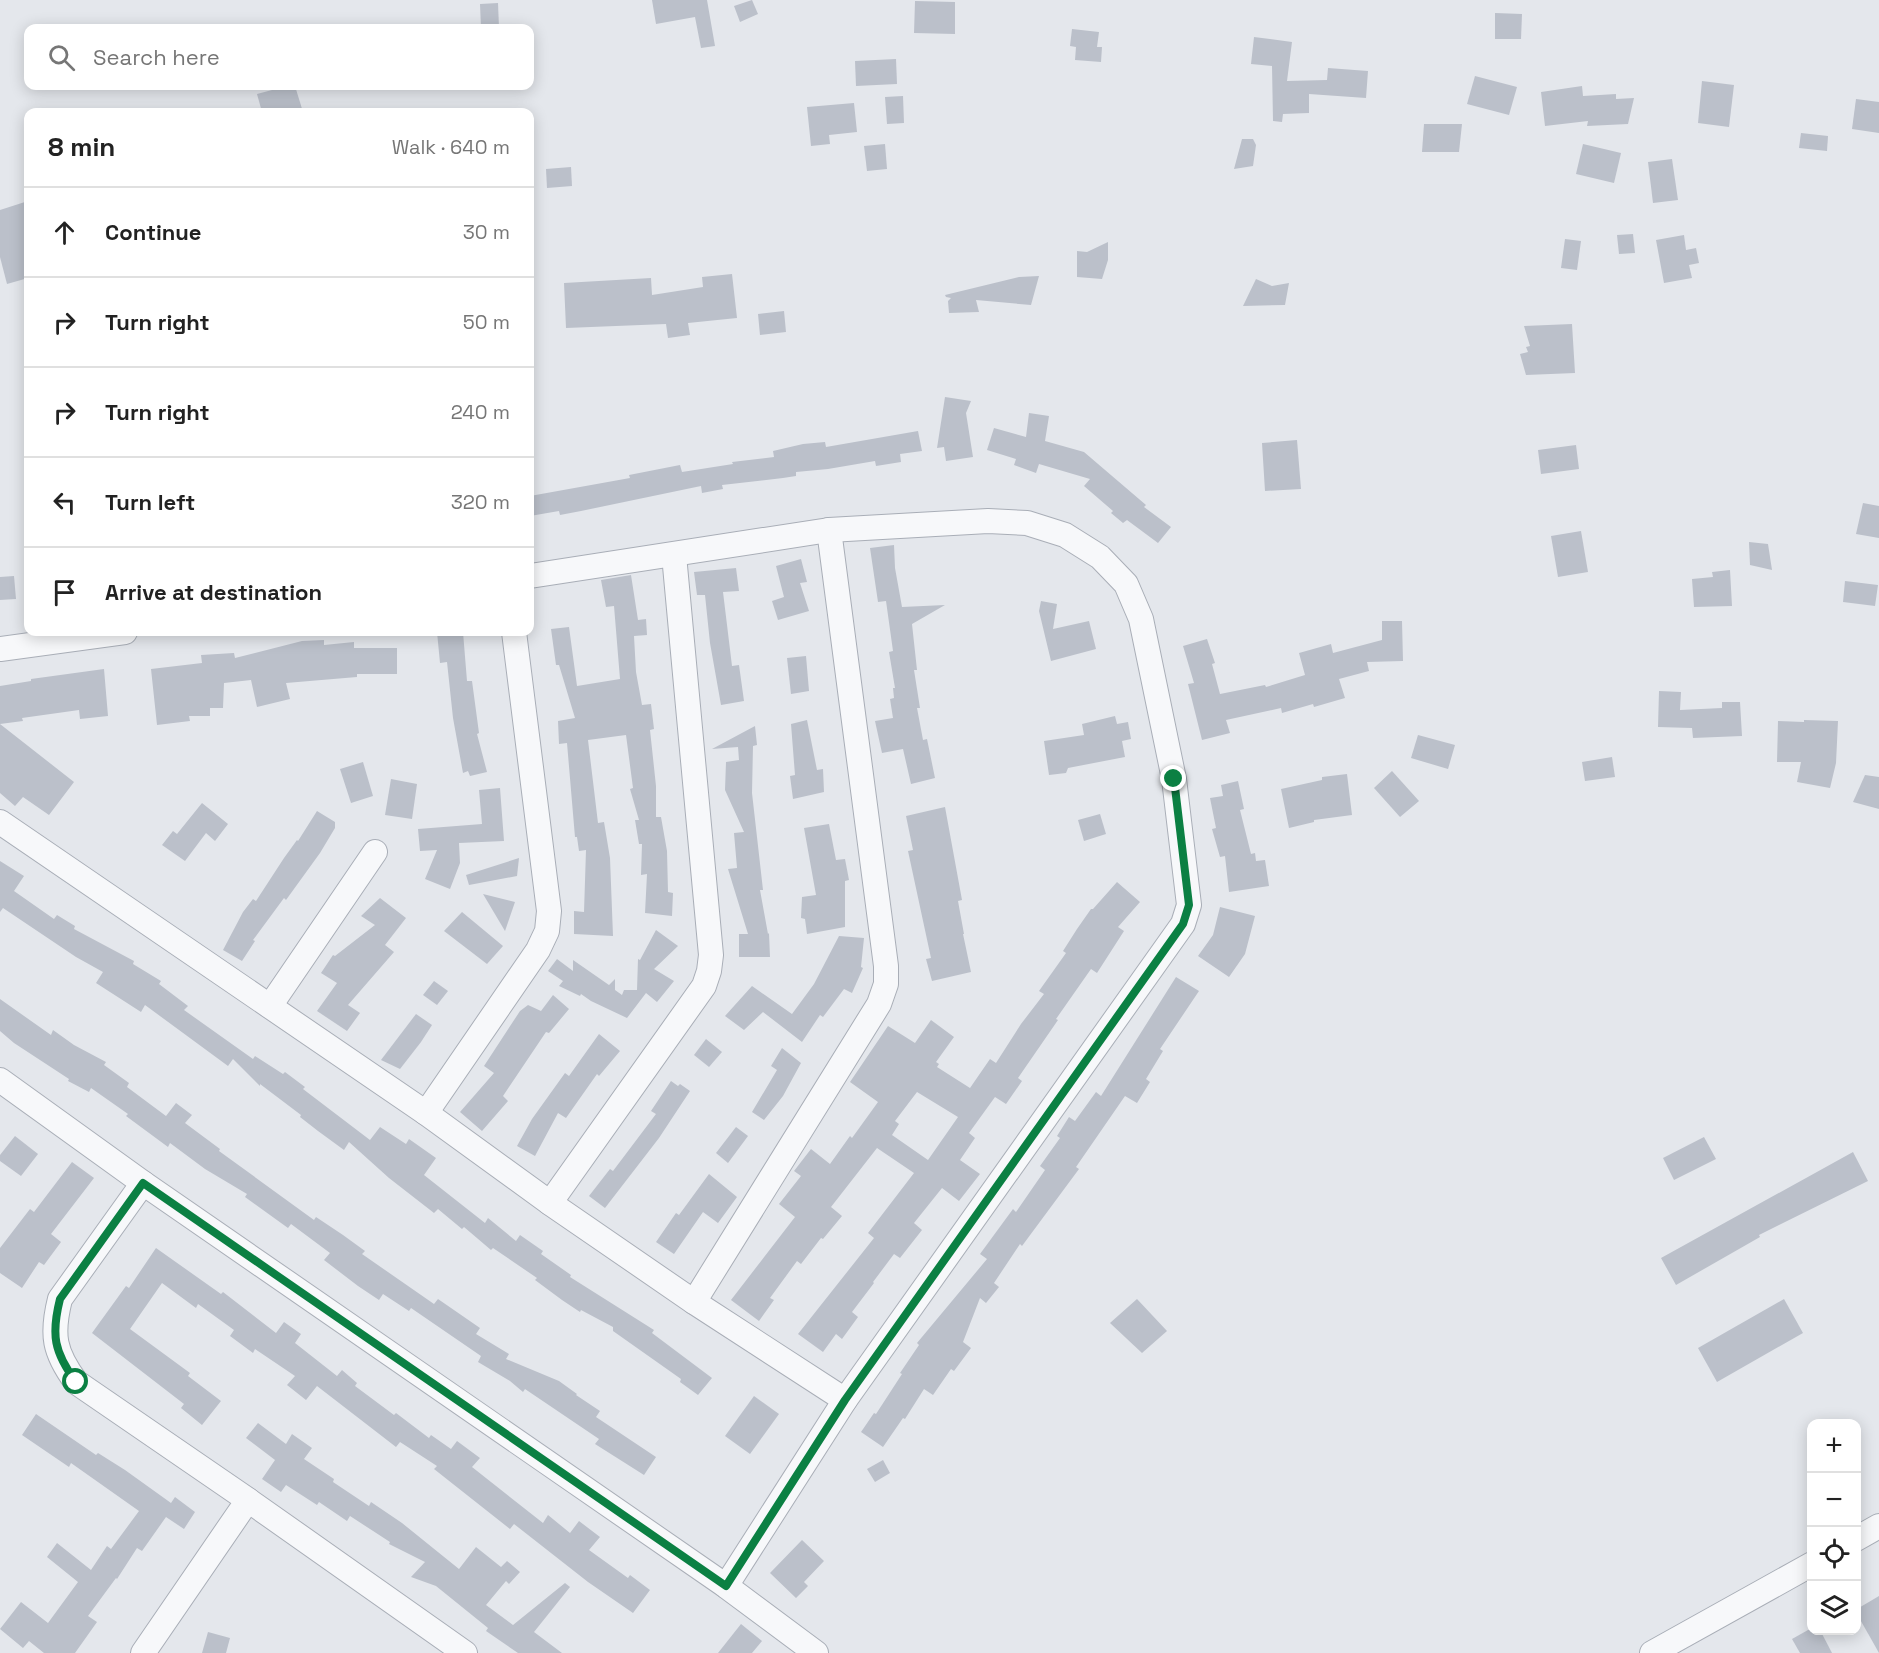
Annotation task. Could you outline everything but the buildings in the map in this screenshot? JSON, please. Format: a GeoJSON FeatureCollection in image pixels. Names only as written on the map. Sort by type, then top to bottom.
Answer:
{"type":"FeatureCollection","features":[{"type":"Feature","properties":{"kind":"street"},"geometry":{"type":"LineString","coordinates":[[534,575],[829,530],[987,521],[1026,523],[1065,535],[1100,557],[1126,584],[1141,619],[1174,779],[1189,905],[1183,924],[845,1400],[726,1586]]}},
{"type":"Feature","properties":{"kind":"street"},"geometry":{"type":"LineString","coordinates":[[694,1302],[879,1004],[886,984],[886,966],[829,530]]}},
{"type":"Feature","properties":{"kind":"street"},"geometry":{"type":"LineString","coordinates":[[550,1203],[704,986],[709,971],[711,955],[674,555]]}},
{"type":"Feature","properties":{"kind":"street"},"geometry":{"type":"LineString","coordinates":[[0,649],[96,636]]}},
{"type":"Feature","properties":{"kind":"street"},"geometry":{"type":"LineString","coordinates":[[426,1113],[538,950],[547,931],[549,911],[515,636]]}},
{"type":"Feature","properties":{"kind":"street"},"geometry":{"type":"LineString","coordinates":[[0,822],[426,1113],[550,1203],[694,1302],[845,1400]]}},
{"type":"Feature","properties":{"kind":"street"},"geometry":{"type":"LineString","coordinates":[[270,1006],[375,852]]}},
{"type":"Feature","properties":{"kind":"street"},"geometry":{"type":"LineString","coordinates":[[0,1080],[143,1183],[726,1586],[816,1653]]}},
{"type":"Feature","properties":{"kind":"street"},"geometry":{"type":"LineString","coordinates":[[143,1183],[60,1299],[54,1322],[56,1344],[63,1364],[76,1382],[465,1653]]}},
{"type":"Feature","properties":{"kind":"street"},"geometry":{"type":"LineString","coordinates":[[143,1653],[248,1500]]}},
{"type":"Feature","properties":{"kind":"street"},"geometry":{"type":"LineString","coordinates":[[1861,1537],[1879,1526]]}},
{"type":"Feature","properties":{"kind":"street"},"geometry":{"type":"LineString","coordinates":[[1652,1653],[1807,1567]]}},
{"type":"Feature","properties":{"kind":"route"},"geometry":{"type":"LineString","coordinates":[[76,1382],[63,1364],[56,1344],[54,1322],[60,1299],[143,1183],[726,1586],[845,1400],[1183,924],[1189,905],[1174,779]]}}]}
